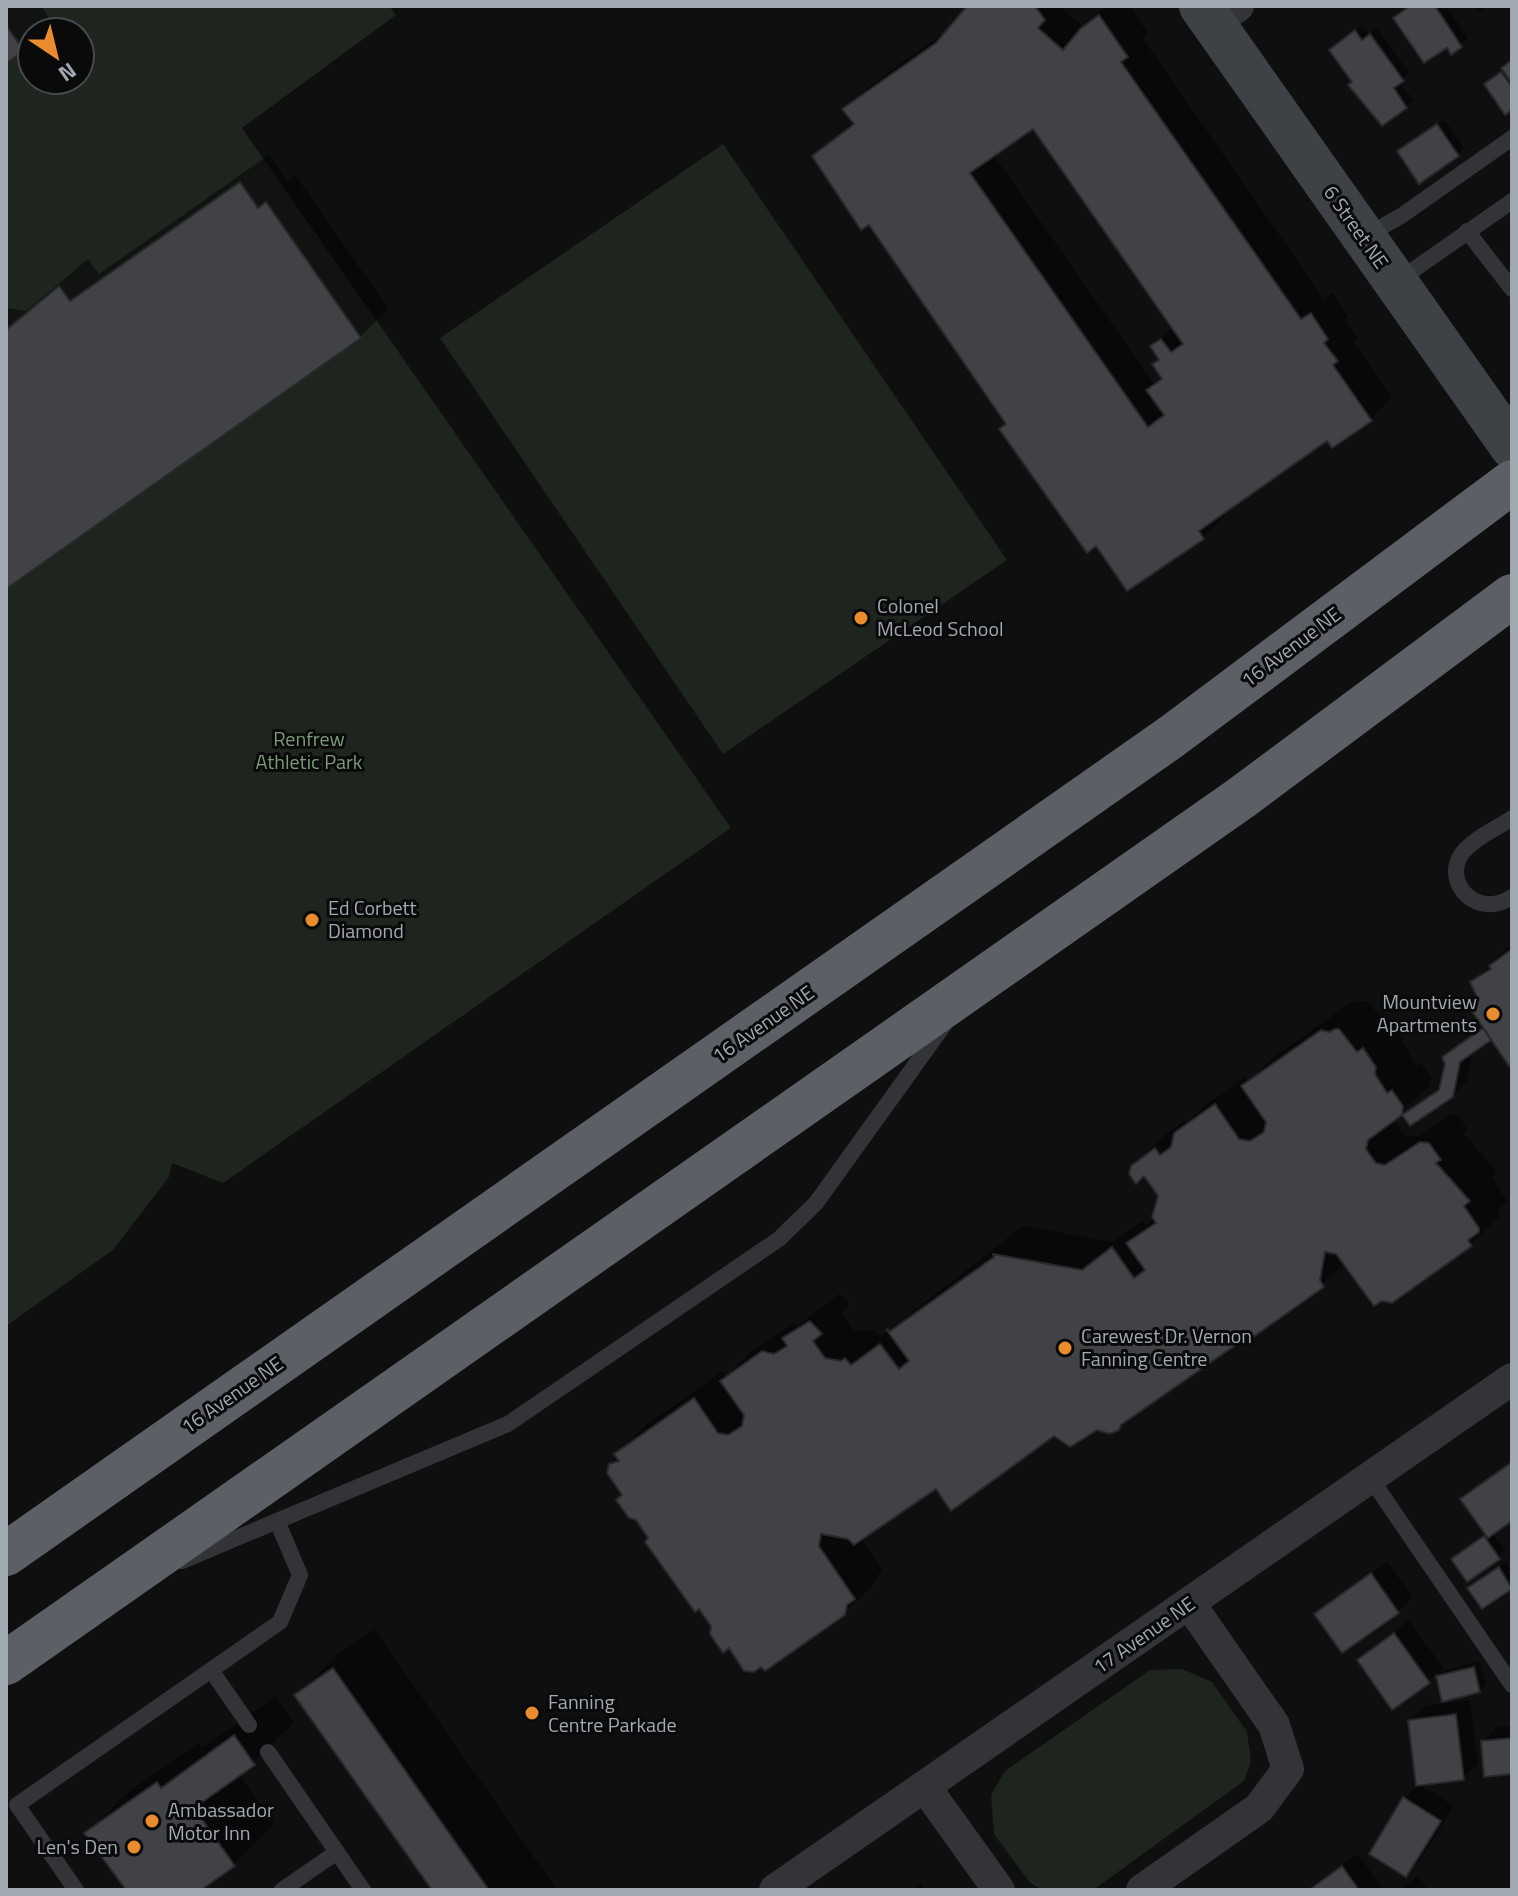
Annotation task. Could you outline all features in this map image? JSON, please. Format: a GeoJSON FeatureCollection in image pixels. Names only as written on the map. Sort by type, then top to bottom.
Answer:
{"type":"FeatureCollection","features":[{"type":"Feature","properties":{"kind":"highway","name":"16 Avenue NE"},"geometry":{"type":"LineString","coordinates":[[6,1554],[1171,737],[1512,482]]}},
{"type":"Feature","properties":{"kind":"highway"},"geometry":{"type":"LineString","coordinates":[[6,1663],[969,991],[1241,798],[1512,596]]}},
{"type":"Feature","properties":{"kind":"street","name":"6 Street NE"},"geometry":{"type":"LineString","coordinates":[[1217,12],[1363,237],[1512,447]]}},
{"type":"Feature","properties":{"kind":"street","name":"17 Avenue NE"},"geometry":{"type":"LineString","coordinates":[[775,1890],[1512,1379]]}},
{"type":"Feature","properties":{"kind":"street"},"geometry":{"type":"LineString","coordinates":[[1142,1890],[1259,1808],[1288,1769],[1274,1725],[1189,1603]]}},
{"type":"Feature","properties":{"kind":"street"},"geometry":{"type":"LineString","coordinates":[[925,1787],[999,1890]]}},
{"type":"Feature","properties":{"kind":"lane"},"geometry":{"type":"LineString","coordinates":[[1363,237],[1401,216],[1512,138]]}},
{"type":"Feature","properties":{"kind":"lane"},"geometry":{"type":"LineString","coordinates":[[1395,283],[1512,201]]}},
{"type":"Feature","properties":{"kind":"lane"},"geometry":{"type":"LineString","coordinates":[[1467,231],[1512,289]]}},
{"type":"Feature","properties":{"kind":"lane"},"geometry":{"type":"LineString","coordinates":[[1512,818],[1461,854],[1457,866],[1463,892],[1474,902],[1487,907],[1500,905],[1512,897]]}},
{"type":"Feature","properties":{"kind":"lane"},"geometry":{"type":"LineString","coordinates":[[104,1595],[508,1424],[779,1239],[816,1203],[969,991]]}},
{"type":"Feature","properties":{"kind":"lane"},"geometry":{"type":"LineString","coordinates":[[1369,1476],[1512,1685]]}},
{"type":"Feature","properties":{"kind":"lane"},"geometry":{"type":"LineString","coordinates":[[76,1890],[17,1805],[280,1622],[300,1575],[277,1521]]}},
{"type":"Feature","properties":{"kind":"lane"},"geometry":{"type":"LineString","coordinates":[[211,1670],[249,1725]]}},
{"type":"Feature","properties":{"kind":"lane"},"geometry":{"type":"LineString","coordinates":[[268,1752],[363,1890]]}},
{"type":"Feature","properties":{"kind":"lane"},"geometry":{"type":"LineString","coordinates":[[282,1890],[337,1852]]}},
{"type":"Feature","properties":{"kind":"green space","name":"Renfrew Athletic Park"},"geometry":{"type":"Polygon","coordinates":[[[6,6],[389,6],[396,15],[242,128],[731,828],[223,1183],[172,1163],[169,1177],[113,1250],[6,1326],[6,6]]]}},
{"type":"Feature","properties":{"kind":"green space"},"geometry":{"type":"Polygon","coordinates":[[[723,144],[1007,560],[723,754],[440,338],[723,144]]]}},
{"type":"Feature","properties":{"kind":"green space"},"geometry":{"type":"Polygon","coordinates":[[[1182,1669],[1212,1682],[1247,1732],[1251,1761],[1244,1781],[1093,1890],[1043,1890],[1030,1883],[994,1834],[991,1795],[1005,1771],[1150,1670],[1182,1669]]]}},
{"type":"Feature","properties":{"kind":"building"},"geometry":{"type":"Polygon","coordinates":[[[967,6],[1035,6],[1045,20],[1038,28],[1063,50],[1080,29],[1099,15],[1128,57],[1121,62],[1301,319],[1311,313],[1328,339],[1324,343],[1338,361],[1333,365],[1372,421],[1332,448],[1327,441],[1199,531],[1204,539],[1127,591],[1096,546],[1087,553],[999,429],[1006,424],[869,225],[861,230],[812,156],[854,124],[842,109],[936,43],[967,6]],[[1033,129],[970,173],[1148,427],[1164,415],[1146,390],[1162,379],[1152,364],[1159,360],[1150,346],[1161,339],[1171,352],[1183,344],[1033,129]]]}},
{"type":"Feature","properties":{"kind":"building"},"geometry":{"type":"Polygon","coordinates":[[[1410,6],[1435,6],[1462,47],[1451,55],[1447,48],[1424,63],[1393,18],[1410,6]]]}},
{"type":"Feature","properties":{"kind":"building"},"geometry":{"type":"Polygon","coordinates":[[[6,25],[16,39],[16,56],[6,63],[6,25]]]}},
{"type":"Feature","properties":{"kind":"building"},"geometry":{"type":"Polygon","coordinates":[[[1355,30],[1362,40],[1370,34],[1404,81],[1394,88],[1407,108],[1382,126],[1348,85],[1352,82],[1329,50],[1355,30]]]}},
{"type":"Feature","properties":{"kind":"building"},"geometry":{"type":"Polygon","coordinates":[[[1512,60],[1512,82],[1511,82],[1501,68],[1512,60]]]}},
{"type":"Feature","properties":{"kind":"building"},"geometry":{"type":"Polygon","coordinates":[[[1501,72],[1512,87],[1512,110],[1505,115],[1484,84],[1501,72]]]}},
{"type":"Feature","properties":{"kind":"building"},"geometry":{"type":"Polygon","coordinates":[[[1437,124],[1459,156],[1419,184],[1397,151],[1437,124]]]}},
{"type":"Feature","properties":{"kind":"building"},"geometry":{"type":"Polygon","coordinates":[[[240,182],[258,208],[266,202],[361,338],[6,589],[6,330],[59,286],[70,301],[240,182]]]}},
{"type":"Feature","properties":{"kind":"building","name":"Mountview Apartments"},"geometry":{"type":"Polygon","coordinates":[[[1512,949],[1512,1064],[1509,1066],[1467,1004],[1477,997],[1470,982],[1491,969],[1489,966],[1512,949]]]}},
{"type":"Feature","properties":{"kind":"building"},"geometry":{"type":"Polygon","coordinates":[[[1483,1028],[1491,1040],[1460,1062],[1453,1097],[1410,1126],[1402,1115],[1439,1090],[1445,1064],[1442,1057],[1483,1028]]]}},
{"type":"Feature","properties":{"kind":"building","name":"Carewest Dr. Vernon Fanning Centre"},"geometry":{"type":"Polygon","coordinates":[[[1339,1029],[1357,1052],[1363,1048],[1376,1067],[1375,1074],[1387,1093],[1392,1090],[1403,1106],[1402,1115],[1368,1140],[1366,1149],[1376,1163],[1385,1165],[1420,1142],[1429,1143],[1441,1160],[1436,1163],[1470,1201],[1464,1206],[1479,1228],[1479,1232],[1468,1240],[1472,1246],[1392,1303],[1382,1301],[1374,1306],[1336,1254],[1325,1252],[1320,1280],[1324,1287],[1121,1425],[1119,1430],[1110,1434],[1097,1430],[1070,1447],[1054,1436],[951,1511],[936,1489],[854,1545],[848,1539],[821,1534],[819,1546],[855,1599],[847,1605],[845,1615],[765,1671],[761,1667],[754,1672],[744,1671],[729,1648],[723,1653],[710,1634],[711,1626],[699,1609],[695,1612],[645,1542],[648,1538],[636,1520],[629,1518],[616,1500],[622,1495],[607,1473],[609,1464],[619,1461],[614,1454],[694,1398],[718,1433],[728,1435],[742,1426],[744,1415],[720,1381],[762,1351],[774,1354],[787,1346],[782,1338],[810,1321],[822,1334],[813,1341],[825,1358],[841,1361],[845,1358],[851,1365],[880,1344],[899,1369],[909,1361],[886,1329],[890,1331],[994,1257],[993,1254],[1082,1270],[1112,1247],[1134,1278],[1145,1270],[1126,1243],[1156,1223],[1152,1217],[1158,1196],[1144,1176],[1136,1184],[1129,1174],[1131,1166],[1155,1148],[1160,1155],[1171,1147],[1174,1133],[1215,1104],[1239,1139],[1250,1141],[1264,1132],[1266,1122],[1241,1086],[1321,1030],[1329,1032],[1339,1029]]]}},
{"type":"Feature","properties":{"kind":"building"},"geometry":{"type":"Polygon","coordinates":[[[1512,1462],[1512,1521],[1488,1538],[1460,1499],[1512,1462]]]}},
{"type":"Feature","properties":{"kind":"building"},"geometry":{"type":"Polygon","coordinates":[[[1484,1536],[1500,1559],[1467,1582],[1451,1559],[1484,1536]]]}},
{"type":"Feature","properties":{"kind":"building"},"geometry":{"type":"Polygon","coordinates":[[[1499,1567],[1512,1589],[1482,1609],[1467,1588],[1499,1567]]]}},
{"type":"Feature","properties":{"kind":"building"},"geometry":{"type":"Polygon","coordinates":[[[1371,1573],[1399,1613],[1342,1653],[1314,1614],[1371,1573]]]}},
{"type":"Feature","properties":{"kind":"building"},"geometry":{"type":"Polygon","coordinates":[[[1394,1633],[1430,1683],[1392,1710],[1357,1660],[1394,1633]]]}},
{"type":"Feature","properties":{"kind":"building"},"geometry":{"type":"Polygon","coordinates":[[[1474,1667],[1480,1692],[1442,1702],[1436,1676],[1474,1667]]]}},
{"type":"Feature","properties":{"kind":"building"},"geometry":{"type":"Polygon","coordinates":[[[333,1668],[489,1890],[432,1890],[294,1695],[333,1668]]]}},
{"type":"Feature","properties":{"kind":"building"},"geometry":{"type":"Polygon","coordinates":[[[1456,1714],[1464,1780],[1416,1786],[1408,1720],[1456,1714]]]}},
{"type":"Feature","properties":{"kind":"building","name":"Ambassador Motor Inn"},"geometry":{"type":"Polygon","coordinates":[[[234,1735],[255,1765],[194,1808],[235,1866],[201,1890],[126,1890],[84,1833],[157,1782],[161,1788],[234,1735]]]}},
{"type":"Feature","properties":{"kind":"building"},"geometry":{"type":"Polygon","coordinates":[[[1512,1738],[1512,1774],[1484,1777],[1481,1741],[1512,1738]]]}},
{"type":"Feature","properties":{"kind":"building"},"geometry":{"type":"Polygon","coordinates":[[[1403,1797],[1441,1821],[1406,1877],[1369,1854],[1403,1797]]]}},
{"type":"Feature","properties":{"kind":"building"},"geometry":{"type":"Polygon","coordinates":[[[1342,1866],[1359,1890],[1309,1890],[1342,1866]]]}},
{"type":"Feature","properties":{"kind":"place","name":"Colonel McLeod School"},"geometry":{"type":"Point","coordinates":[861,618]}},
{"type":"Feature","properties":{"kind":"place","name":"Ed Corbett Diamond"},"geometry":{"type":"Point","coordinates":[312,920]}},
{"type":"Feature","properties":{"kind":"place","name":"Mountview Apartments"},"geometry":{"type":"Point","coordinates":[1493,1014]}},
{"type":"Feature","properties":{"kind":"place","name":"Carewest Dr. Vernon Fanning Centre"},"geometry":{"type":"Point","coordinates":[1065,1348]}},
{"type":"Feature","properties":{"kind":"place","name":"Fanning Centre Parkade"},"geometry":{"type":"Point","coordinates":[532,1713]}},
{"type":"Feature","properties":{"kind":"place","name":"Ambassador Motor Inn"},"geometry":{"type":"Point","coordinates":[152,1821]}},
{"type":"Feature","properties":{"kind":"place","name":"Len's Den"},"geometry":{"type":"Point","coordinates":[134,1847]}}]}
